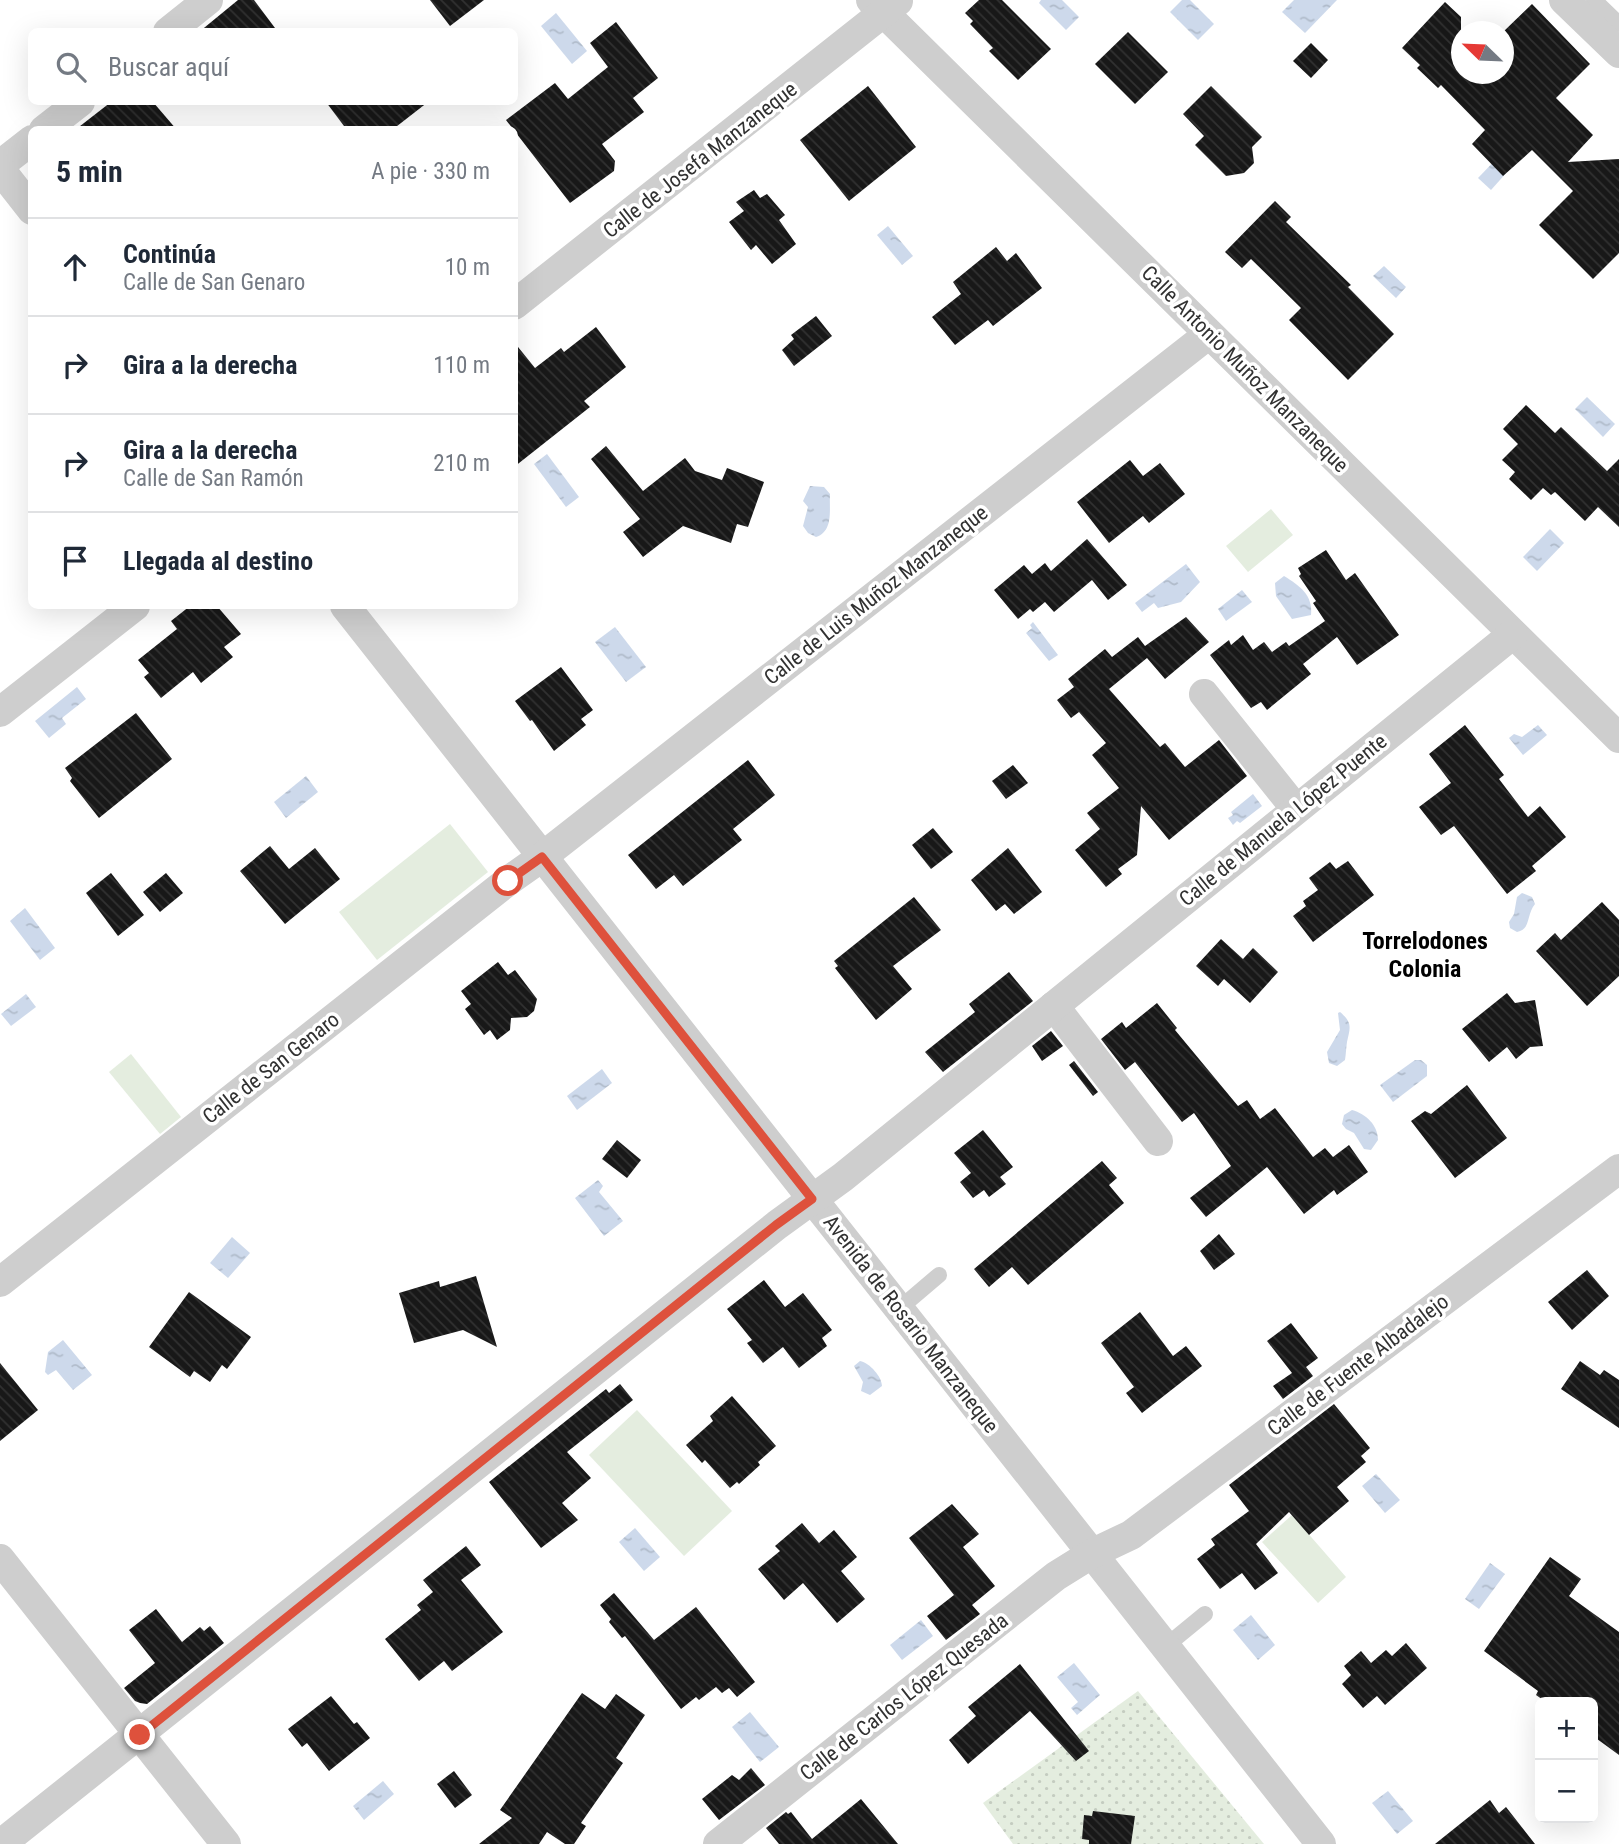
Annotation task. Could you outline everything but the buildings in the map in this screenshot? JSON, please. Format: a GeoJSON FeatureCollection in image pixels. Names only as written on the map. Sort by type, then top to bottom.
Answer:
{"type":"FeatureCollection","features":[{"type":"Feature","properties":{"kind":"street"},"geometry":{"type":"LineString","coordinates":[[174,28],[208,0]]}},
{"type":"Feature","properties":{"kind":"street"},"geometry":{"type":"LineString","coordinates":[[1564,0],[1619,53]]}},
{"type":"Feature","properties":{"kind":"street","name":"Calle de Josefa Manzaneque"},"geometry":{"type":"LineString","coordinates":[[518,302],[885,5]]}},
{"type":"Feature","properties":{"kind":"street","name":"Calle Antonio Muñoz Manzaneque"},"geometry":{"type":"LineString","coordinates":[[885,5],[1209,334],[1619,738]]}},
{"type":"Feature","properties":{"kind":"street"},"geometry":{"type":"LineString","coordinates":[[49,126],[76,105]]}},
{"type":"Feature","properties":{"kind":"street"},"geometry":{"type":"LineString","coordinates":[[28,143],[0,167],[28,205]]}},
{"type":"Feature","properties":{"kind":"street","name":"Calle de Luis Muñoz Manzaneque"},"geometry":{"type":"LineString","coordinates":[[542,857],[1209,334]]}},
{"type":"Feature","properties":{"kind":"street"},"geometry":{"type":"LineString","coordinates":[[0,712],[131,609]]}},
{"type":"Feature","properties":{"kind":"street","name":"Avenida de Rosario Manzaneque"},"geometry":{"type":"LineString","coordinates":[[347,609],[1321,1844]]}},
{"type":"Feature","properties":{"kind":"street","name":"Calle de Manuela López Puente"},"geometry":{"type":"LineString","coordinates":[[1,1844],[776,1225],[843,1177],[1513,634]]}},
{"type":"Feature","properties":{"kind":"street"},"geometry":{"type":"LineString","coordinates":[[1204,694],[1296,809]]}},
{"type":"Feature","properties":{"kind":"street","name":"Calle de San Genaro"},"geometry":{"type":"LineString","coordinates":[[0,1282],[542,857]]}},
{"type":"Feature","properties":{"kind":"street"},"geometry":{"type":"LineString","coordinates":[[1054,1006],[1158,1141]]}},
{"type":"Feature","properties":{"kind":"street","name":"Calle de Fuente Albadalejo"},"geometry":{"type":"LineString","coordinates":[[1093,1553],[1131,1535],[1619,1169]]}},
{"type":"Feature","properties":{"kind":"street","name":"Calle de Carlos López Quesada"},"geometry":{"type":"LineString","coordinates":[[718,1844],[1056,1576],[1093,1553]]}},
{"type":"Feature","properties":{"kind":"street"},"geometry":{"type":"LineString","coordinates":[[0,1559],[226,1844]]}},
{"type":"Feature","properties":{"kind":"lane"},"geometry":{"type":"LineString","coordinates":[[1594,0],[1619,24]]}},
{"type":"Feature","properties":{"kind":"lane"},"geometry":{"type":"LineString","coordinates":[[899,1309],[939,1275]]}},
{"type":"Feature","properties":{"kind":"lane"},"geometry":{"type":"LineString","coordinates":[[1166,1646],[1205,1614]]}},
{"type":"Feature","properties":{"kind":"shaded area"},"geometry":{"type":"Polygon","coordinates":[[[1271,509],[1293,535],[1248,572],[1226,546],[1271,509]]]}},
{"type":"Feature","properties":{"kind":"shaded area"},"geometry":{"type":"Polygon","coordinates":[[[450,824],[488,872],[377,960],[339,912],[450,824]]]}},
{"type":"Feature","properties":{"kind":"shaded area"},"geometry":{"type":"Polygon","coordinates":[[[131,1054],[181,1117],[160,1134],[109,1072],[131,1054]]]}},
{"type":"Feature","properties":{"kind":"shaded area"},"geometry":{"type":"Polygon","coordinates":[[[637,1410],[732,1511],[684,1556],[589,1455],[637,1410]]]}},
{"type":"Feature","properties":{"kind":"shaded area"},"geometry":{"type":"Polygon","coordinates":[[[1292,1515],[1346,1577],[1318,1603],[1262,1542],[1292,1515]]]}},
{"type":"Feature","properties":{"kind":"shaded area"},"geometry":{"type":"Polygon","coordinates":[[[1138,1691],[1264,1844],[1013,1844],[983,1803],[1138,1691]]]}},
{"type":"Feature","properties":{"kind":"water"},"geometry":{"type":"Polygon","coordinates":[[[1041,0],[1062,0],[1079,17],[1066,30],[1039,3],[1041,0]]]}},
{"type":"Feature","properties":{"kind":"water"},"geometry":{"type":"Polygon","coordinates":[[[1182,0],[1190,0],[1214,24],[1198,40],[1170,12],[1182,0]]]}},
{"type":"Feature","properties":{"kind":"water"},"geometry":{"type":"Polygon","coordinates":[[[1294,0],[1337,0],[1305,33],[1282,12],[1294,0]]]}},
{"type":"Feature","properties":{"kind":"water"},"geometry":{"type":"Polygon","coordinates":[[[556,13],[587,51],[572,64],[541,26],[556,13]]]}},
{"type":"Feature","properties":{"kind":"water"},"geometry":{"type":"Polygon","coordinates":[[[1505,150],[1517,161],[1491,190],[1478,178],[1505,150]]]}},
{"type":"Feature","properties":{"kind":"water"},"geometry":{"type":"Polygon","coordinates":[[[888,226],[913,256],[902,265],[877,235],[888,226]]]}},
{"type":"Feature","properties":{"kind":"water"},"geometry":{"type":"Polygon","coordinates":[[[1384,266],[1406,287],[1396,298],[1373,276],[1384,266]]]}},
{"type":"Feature","properties":{"kind":"water"},"geometry":{"type":"Polygon","coordinates":[[[1587,397],[1615,424],[1603,437],[1575,409],[1587,397]]]}},
{"type":"Feature","properties":{"kind":"water"},"geometry":{"type":"Polygon","coordinates":[[[547,454],[579,497],[566,507],[534,464],[547,454]]]}},
{"type":"Feature","properties":{"kind":"water"},"geometry":{"type":"Polygon","coordinates":[[[810,486],[824,487],[830,494],[828,525],[822,534],[816,537],[808,533],[803,526],[808,507],[803,501],[810,486]]]}},
{"type":"Feature","properties":{"kind":"water"},"geometry":{"type":"Polygon","coordinates":[[[1550,529],[1564,543],[1537,571],[1523,557],[1550,529]]]}},
{"type":"Feature","properties":{"kind":"water"},"geometry":{"type":"Polygon","coordinates":[[[1186,564],[1200,582],[1181,602],[1158,608],[1154,603],[1142,612],[1135,603],[1186,564]]]}},
{"type":"Feature","properties":{"kind":"water"},"geometry":{"type":"Polygon","coordinates":[[[1284,576],[1300,587],[1308,597],[1311,615],[1292,619],[1276,596],[1275,583],[1284,576]]]}},
{"type":"Feature","properties":{"kind":"water"},"geometry":{"type":"Polygon","coordinates":[[[1242,590],[1252,602],[1226,621],[1218,609],[1242,590]]]}},
{"type":"Feature","properties":{"kind":"water"},"geometry":{"type":"Polygon","coordinates":[[[1033,622],[1058,655],[1049,661],[1026,633],[1032,628],[1030,625],[1033,622]]]}},
{"type":"Feature","properties":{"kind":"water"},"geometry":{"type":"Polygon","coordinates":[[[615,627],[646,667],[626,682],[595,642],[615,627]]]}},
{"type":"Feature","properties":{"kind":"water"},"geometry":{"type":"Polygon","coordinates":[[[77,687],[86,699],[62,718],[66,724],[49,738],[35,721],[77,687]]]}},
{"type":"Feature","properties":{"kind":"water"},"geometry":{"type":"Polygon","coordinates":[[[1538,725],[1547,735],[1523,755],[1509,738],[1514,734],[1522,737],[1538,725]]]}},
{"type":"Feature","properties":{"kind":"water"},"geometry":{"type":"Polygon","coordinates":[[[306,776],[318,792],[286,818],[274,802],[306,776]]]}},
{"type":"Feature","properties":{"kind":"water"},"geometry":{"type":"Polygon","coordinates":[[[1253,794],[1262,806],[1240,823],[1237,821],[1233,825],[1228,818],[1233,815],[1231,812],[1253,794]]]}},
{"type":"Feature","properties":{"kind":"water"},"geometry":{"type":"Polygon","coordinates":[[[1522,893],[1532,897],[1535,904],[1526,925],[1517,932],[1510,928],[1509,922],[1514,914],[1517,897],[1522,893]]]}},
{"type":"Feature","properties":{"kind":"water"},"geometry":{"type":"Polygon","coordinates":[[[25,908],[55,948],[40,960],[10,921],[25,908]]]}},
{"type":"Feature","properties":{"kind":"water"},"geometry":{"type":"Polygon","coordinates":[[[26,994],[36,1007],[11,1026],[1,1014],[26,994]]]}},
{"type":"Feature","properties":{"kind":"water"},"geometry":{"type":"Polygon","coordinates":[[[1340,1012],[1347,1019],[1350,1029],[1345,1060],[1337,1066],[1329,1063],[1327,1052],[1340,1030],[1340,1012]]]}},
{"type":"Feature","properties":{"kind":"water"},"geometry":{"type":"Polygon","coordinates":[[[1415,1060],[1421,1060],[1427,1065],[1427,1076],[1393,1102],[1380,1085],[1415,1060]]]}},
{"type":"Feature","properties":{"kind":"water"},"geometry":{"type":"Polygon","coordinates":[[[602,1069],[612,1083],[577,1110],[567,1096],[602,1069]]]}},
{"type":"Feature","properties":{"kind":"water"},"geometry":{"type":"Polygon","coordinates":[[[1352,1110],[1366,1117],[1376,1130],[1378,1140],[1371,1150],[1364,1149],[1354,1133],[1342,1124],[1344,1115],[1352,1110]]]}},
{"type":"Feature","properties":{"kind":"water"},"geometry":{"type":"Polygon","coordinates":[[[598,1180],[603,1186],[599,1192],[623,1221],[604,1236],[575,1198],[598,1180]]]}},
{"type":"Feature","properties":{"kind":"water"},"geometry":{"type":"Polygon","coordinates":[[[232,1237],[250,1253],[228,1278],[210,1263],[232,1237]]]}},
{"type":"Feature","properties":{"kind":"water"},"geometry":{"type":"Polygon","coordinates":[[[63,1340],[92,1375],[73,1390],[56,1370],[48,1375],[45,1372],[48,1352],[63,1340]]]}},
{"type":"Feature","properties":{"kind":"water"},"geometry":{"type":"Polygon","coordinates":[[[860,1361],[871,1367],[881,1382],[882,1386],[870,1395],[861,1391],[863,1382],[854,1366],[860,1361]]]}},
{"type":"Feature","properties":{"kind":"water"},"geometry":{"type":"Polygon","coordinates":[[[1376,1474],[1400,1500],[1385,1513],[1362,1486],[1376,1474]]]}},
{"type":"Feature","properties":{"kind":"water"},"geometry":{"type":"Polygon","coordinates":[[[635,1528],[660,1557],[644,1571],[619,1542],[635,1528]]]}},
{"type":"Feature","properties":{"kind":"water"},"geometry":{"type":"Polygon","coordinates":[[[1490,1563],[1505,1574],[1479,1609],[1465,1599],[1490,1563]]]}},
{"type":"Feature","properties":{"kind":"water"},"geometry":{"type":"Polygon","coordinates":[[[1251,1615],[1275,1645],[1258,1660],[1233,1630],[1251,1615]]]}},
{"type":"Feature","properties":{"kind":"water"},"geometry":{"type":"Polygon","coordinates":[[[921,1620],[933,1636],[902,1660],[890,1645],[921,1620]]]}},
{"type":"Feature","properties":{"kind":"water"},"geometry":{"type":"Polygon","coordinates":[[[1074,1663],[1100,1695],[1077,1715],[1071,1708],[1078,1702],[1057,1677],[1074,1663]]]}},
{"type":"Feature","properties":{"kind":"water"},"geometry":{"type":"Polygon","coordinates":[[[750,1712],[779,1747],[760,1762],[732,1727],[750,1712]]]}},
{"type":"Feature","properties":{"kind":"water"},"geometry":{"type":"Polygon","coordinates":[[[383,1781],[394,1794],[364,1820],[353,1806],[383,1781]]]}},
{"type":"Feature","properties":{"kind":"water"},"geometry":{"type":"Polygon","coordinates":[[[1388,1791],[1413,1821],[1397,1834],[1372,1803],[1388,1791]]]}},
{"type":"Feature","properties":{"kind":"district","name":"Torrelodones Colonia"},"geometry":{"type":"Point","coordinates":[1425,955]}},
{"type":"Feature","properties":{"kind":"route"},"geometry":{"type":"LineString","coordinates":[[140,1735],[776,1225],[812,1199],[542,857],[508,881]]}}]}
